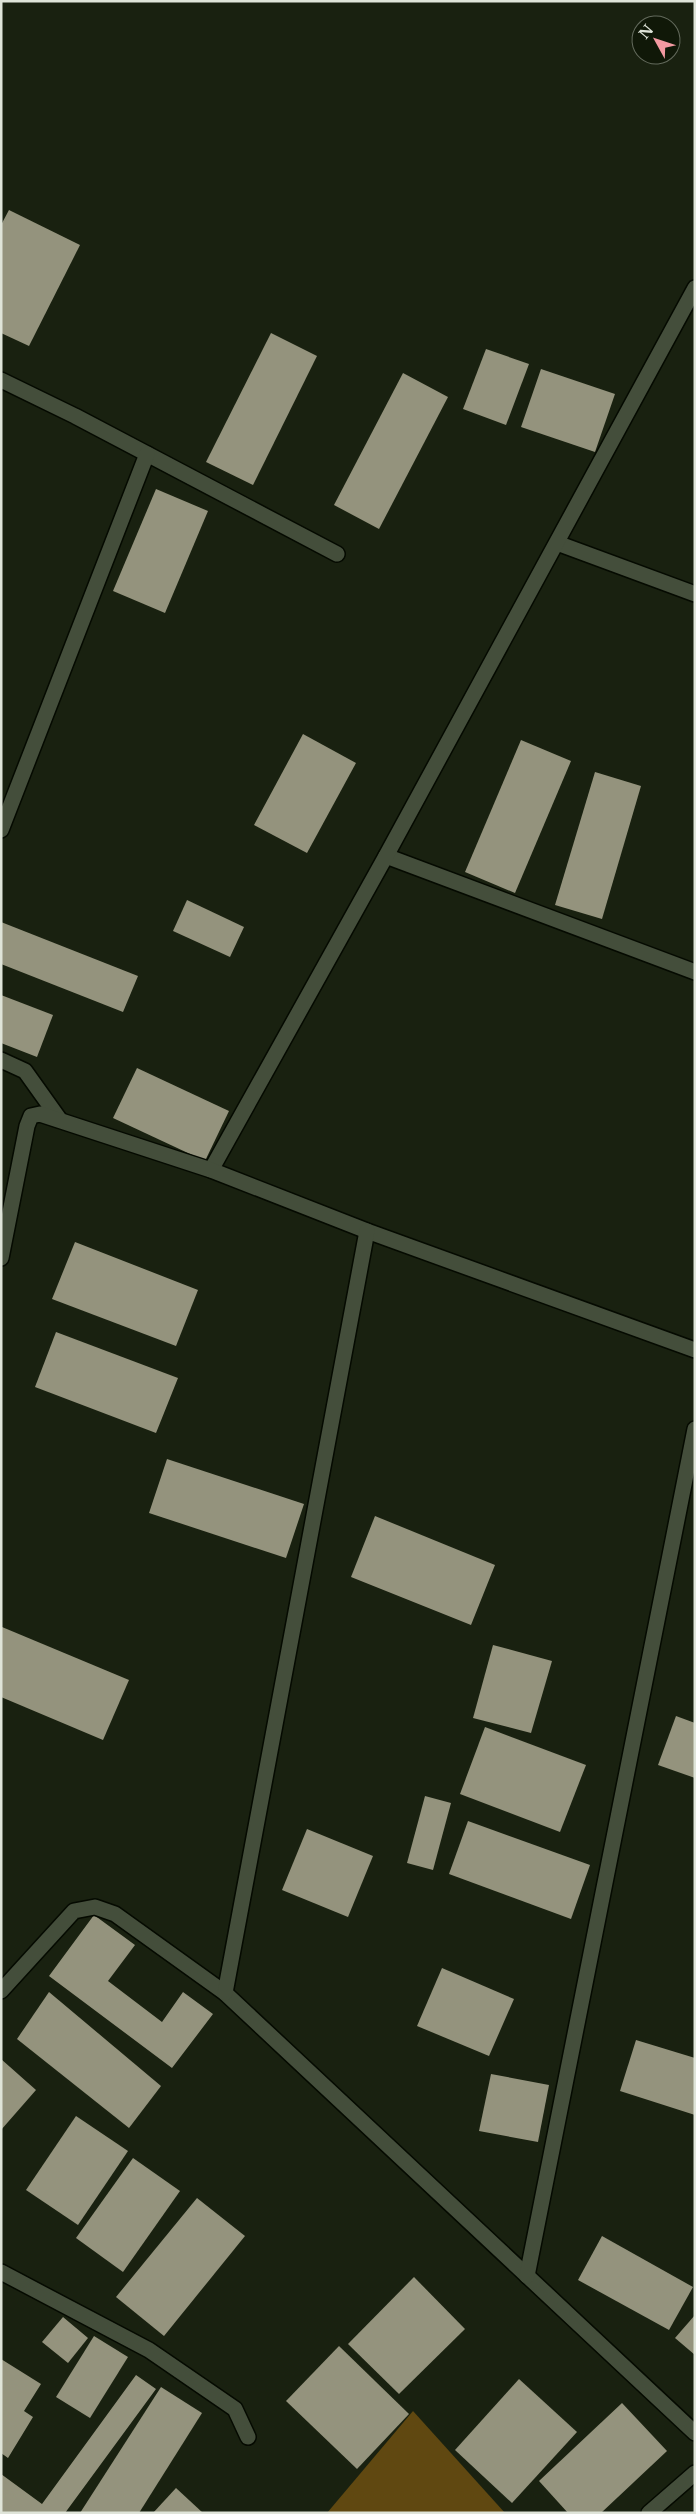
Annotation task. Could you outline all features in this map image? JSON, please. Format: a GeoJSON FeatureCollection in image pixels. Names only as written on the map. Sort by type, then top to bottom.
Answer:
{"type":"FeatureCollection","features":[{"type":"Feature","properties":{"kind":"street"},"geometry":{"type":"LineString","coordinates":[[211,1170],[386,856],[695,288]]}},
{"type":"Feature","properties":{"kind":"street"},"geometry":{"type":"LineString","coordinates":[[1,380],[337,554]]}},
{"type":"Feature","properties":{"kind":"street"},"geometry":{"type":"LineString","coordinates":[[1,830],[147,454]]}},
{"type":"Feature","properties":{"kind":"street"},"geometry":{"type":"LineString","coordinates":[[557,543],[695,594]]}},
{"type":"Feature","properties":{"kind":"street"},"geometry":{"type":"LineString","coordinates":[[386,856],[695,972]]}},
{"type":"Feature","properties":{"kind":"street"},"geometry":{"type":"LineString","coordinates":[[1,1060],[25,1071],[60,1120]]}},
{"type":"Feature","properties":{"kind":"street"},"geometry":{"type":"LineString","coordinates":[[1,1258],[31,1116],[40,1114],[211,1170],[368,1231],[695,1350]]}},
{"type":"Feature","properties":{"kind":"street"},"geometry":{"type":"LineString","coordinates":[[225,1993],[368,1231]]}},
{"type":"Feature","properties":{"kind":"street"},"geometry":{"type":"LineString","coordinates":[[527,2276],[695,1429]]}},
{"type":"Feature","properties":{"kind":"street"},"geometry":{"type":"LineString","coordinates":[[1,1991],[74,1911],[95,1907],[115,1914],[225,1993],[695,2433]]}},
{"type":"Feature","properties":{"kind":"street"},"geometry":{"type":"LineString","coordinates":[[1,2272],[149,2350],[235,2409],[248,2437]]}},
{"type":"Feature","properties":{"kind":"street"},"geometry":{"type":"LineString","coordinates":[[649,2513],[695,2473]]}},
{"type":"Feature","properties":{"kind":"shaded area"},"geometry":{"type":"Polygon","coordinates":[[[413,2411],[505,2513],[327,2513],[413,2411]]]}},
{"type":"Feature","properties":{"kind":"building"},"geometry":{"type":"Polygon","coordinates":[[[9,210],[80,245],[29,346],[1,333],[1,225],[9,210]]]}},
{"type":"Feature","properties":{"kind":"building"},"geometry":{"type":"Polygon","coordinates":[[[271,333],[317,356],[253,485],[206,462],[271,333]]]}},
{"type":"Feature","properties":{"kind":"building"},"geometry":{"type":"Polygon","coordinates":[[[486,349],[529,364],[506,425],[463,409],[486,349]]]}},
{"type":"Feature","properties":{"kind":"building"},"geometry":{"type":"Polygon","coordinates":[[[541,369],[615,394],[595,452],[521,427],[541,369]]]}},
{"type":"Feature","properties":{"kind":"building"},"geometry":{"type":"Polygon","coordinates":[[[403,373],[448,397],[379,529],[334,505],[403,373]]]}},
{"type":"Feature","properties":{"kind":"building"},"geometry":{"type":"Polygon","coordinates":[[[156,489],[208,511],[165,613],[113,591],[156,489]]]}},
{"type":"Feature","properties":{"kind":"building"},"geometry":{"type":"Polygon","coordinates":[[[303,734],[356,763],[307,853],[254,825],[303,734]]]}},
{"type":"Feature","properties":{"kind":"building"},"geometry":{"type":"Polygon","coordinates":[[[521,740],[571,761],[515,893],[465,872],[521,740]]]}},
{"type":"Feature","properties":{"kind":"building"},"geometry":{"type":"Polygon","coordinates":[[[595,772],[641,786],[602,919],[555,905],[595,772]]]}},
{"type":"Feature","properties":{"kind":"building"},"geometry":{"type":"Polygon","coordinates":[[[187,900],[244,927],[230,957],[173,931],[187,900]]]}},
{"type":"Feature","properties":{"kind":"building"},"geometry":{"type":"Polygon","coordinates":[[[1,922],[138,976],[123,1012],[1,964],[1,922]]]}},
{"type":"Feature","properties":{"kind":"building"},"geometry":{"type":"Polygon","coordinates":[[[1,995],[53,1015],[37,1057],[1,1043],[1,995]]]}},
{"type":"Feature","properties":{"kind":"building"},"geometry":{"type":"Polygon","coordinates":[[[137,1068],[229,1111],[205,1161],[113,1118],[137,1068]]]}},
{"type":"Feature","properties":{"kind":"building"},"geometry":{"type":"Polygon","coordinates":[[[75,1242],[198,1290],[176,1346],[52,1299],[75,1242]]]}},
{"type":"Feature","properties":{"kind":"building"},"geometry":{"type":"Polygon","coordinates":[[[56,1332],[178,1378],[156,1433],[35,1387],[56,1332]]]}},
{"type":"Feature","properties":{"kind":"building"},"geometry":{"type":"Polygon","coordinates":[[[167,1459],[304,1504],[286,1558],[149,1513],[167,1459]]]}},
{"type":"Feature","properties":{"kind":"building"},"geometry":{"type":"Polygon","coordinates":[[[375,1516],[495,1565],[471,1625],[351,1577],[375,1516]]]}},
{"type":"Feature","properties":{"kind":"building"},"geometry":{"type":"Polygon","coordinates":[[[2,1627],[129,1680],[103,1740],[1,1697],[2,1627]]]}},
{"type":"Feature","properties":{"kind":"building"},"geometry":{"type":"Polygon","coordinates":[[[493,1645],[552,1661],[531,1733],[473,1718],[493,1645]]]}},
{"type":"Feature","properties":{"kind":"building"},"geometry":{"type":"Polygon","coordinates":[[[676,1716],[695,1723],[695,1778],[658,1765],[676,1716]]]}},
{"type":"Feature","properties":{"kind":"building"},"geometry":{"type":"Polygon","coordinates":[[[485,1727],[586,1765],[560,1832],[460,1794],[485,1727]]]}},
{"type":"Feature","properties":{"kind":"building"},"geometry":{"type":"Polygon","coordinates":[[[425,1796],[451,1803],[433,1870],[407,1863],[425,1796]]]}},
{"type":"Feature","properties":{"kind":"building"},"geometry":{"type":"Polygon","coordinates":[[[468,1821],[590,1865],[571,1919],[449,1874],[468,1821]]]}},
{"type":"Feature","properties":{"kind":"building"},"geometry":{"type":"Polygon","coordinates":[[[307,1829],[373,1856],[348,1917],[282,1890],[307,1829]]]}},
{"type":"Feature","properties":{"kind":"building"},"geometry":{"type":"Polygon","coordinates":[[[94,1915],[135,1945],[108,1981],[162,2022],[183,1992],[213,2014],[172,2068],[49,1976],[94,1915]]]}},
{"type":"Feature","properties":{"kind":"building"},"geometry":{"type":"Polygon","coordinates":[[[442,1968],[514,1999],[489,2056],[417,2026],[442,1968]]]}},
{"type":"Feature","properties":{"kind":"building"},"geometry":{"type":"Polygon","coordinates":[[[49,1992],[161,2086],[129,2128],[17,2039],[49,1992]]]}},
{"type":"Feature","properties":{"kind":"building"},"geometry":{"type":"Polygon","coordinates":[[[636,2040],[695,2058],[695,2115],[620,2091],[636,2040]]]}},
{"type":"Feature","properties":{"kind":"building"},"geometry":{"type":"Polygon","coordinates":[[[1,2059],[36,2090],[1,2130],[1,2059]]]}},
{"type":"Feature","properties":{"kind":"building"},"geometry":{"type":"Polygon","coordinates":[[[491,2074],[549,2085],[538,2142],[479,2131],[491,2074]]]}},
{"type":"Feature","properties":{"kind":"building"},"geometry":{"type":"Polygon","coordinates":[[[76,2116],[128,2151],[78,2225],[26,2190],[76,2116]]]}},
{"type":"Feature","properties":{"kind":"building"},"geometry":{"type":"Polygon","coordinates":[[[133,2158],[180,2191],[123,2272],[76,2238],[133,2158]]]}},
{"type":"Feature","properties":{"kind":"building"},"geometry":{"type":"Polygon","coordinates":[[[197,2198],[245,2236],[164,2336],[116,2297],[197,2198]]]}},
{"type":"Feature","properties":{"kind":"building"},"geometry":{"type":"Polygon","coordinates":[[[602,2236],[693,2287],[669,2330],[578,2280],[602,2236]]]}},
{"type":"Feature","properties":{"kind":"building"},"geometry":{"type":"Polygon","coordinates":[[[414,2277],[465,2329],[399,2394],[348,2344],[414,2277]]]}},
{"type":"Feature","properties":{"kind":"building"},"geometry":{"type":"Polygon","coordinates":[[[695,2315],[695,2355],[675,2338],[695,2315]]]}},
{"type":"Feature","properties":{"kind":"building"},"geometry":{"type":"Polygon","coordinates":[[[63,2317],[88,2338],[68,2363],[42,2342],[63,2317]]]}},
{"type":"Feature","properties":{"kind":"building"},"geometry":{"type":"Polygon","coordinates":[[[94,2336],[128,2357],[90,2418],[56,2397],[94,2336]]]}},
{"type":"Feature","properties":{"kind":"building"},"geometry":{"type":"Polygon","coordinates":[[[339,2346],[409,2414],[357,2469],[286,2401],[339,2346]]]}},
{"type":"Feature","properties":{"kind":"building"},"geometry":{"type":"Polygon","coordinates":[[[1,2359],[41,2384],[24,2411],[33,2417],[8,2458],[1,2453],[1,2359]]]}},
{"type":"Feature","properties":{"kind":"building"},"geometry":{"type":"Polygon","coordinates":[[[136,2375],[156,2389],[65,2513],[1,2513],[1,2474],[42,2504],[136,2375]]]}},
{"type":"Feature","properties":{"kind":"building"},"geometry":{"type":"Polygon","coordinates":[[[519,2379],[577,2432],[512,2503],[455,2450],[519,2379]]]}},
{"type":"Feature","properties":{"kind":"building"},"geometry":{"type":"Polygon","coordinates":[[[161,2387],[202,2413],[139,2513],[80,2513],[161,2387]]]}},
{"type":"Feature","properties":{"kind":"building"},"geometry":{"type":"Polygon","coordinates":[[[622,2403],[667,2451],[601,2513],[568,2513],[539,2481],[622,2403]]]}},
{"type":"Feature","properties":{"kind":"building"},"geometry":{"type":"Polygon","coordinates":[[[176,2488],[203,2513],[153,2513],[176,2488]]]}}]}
